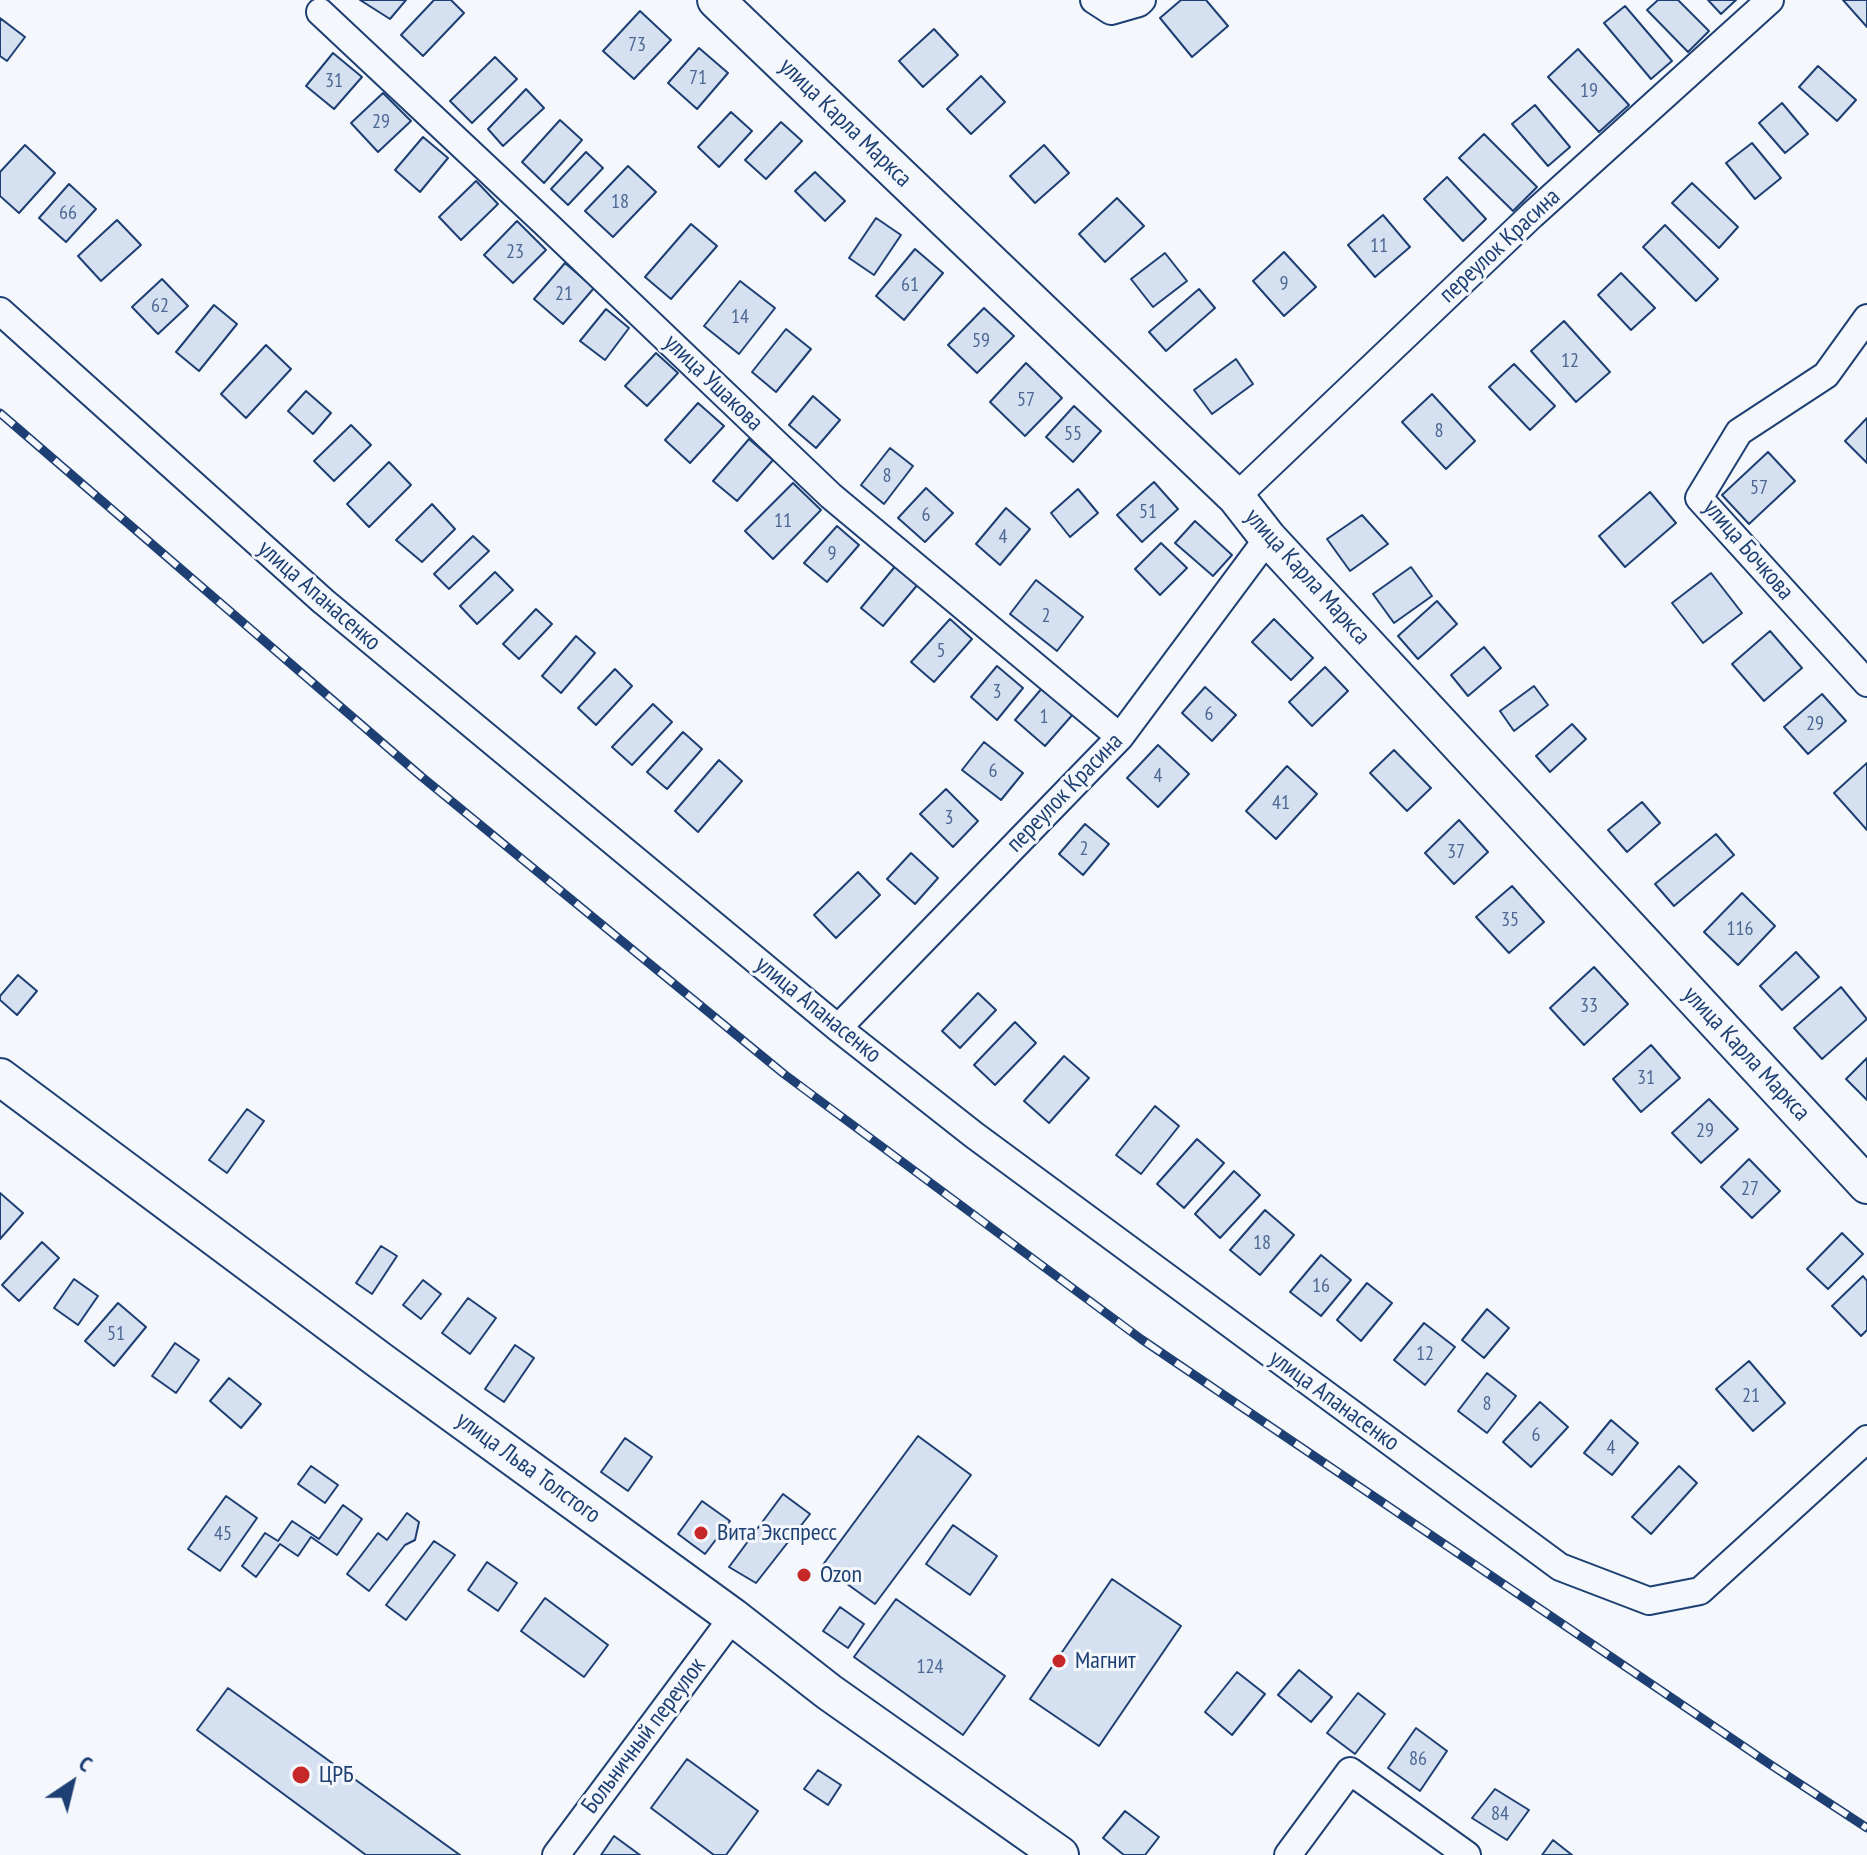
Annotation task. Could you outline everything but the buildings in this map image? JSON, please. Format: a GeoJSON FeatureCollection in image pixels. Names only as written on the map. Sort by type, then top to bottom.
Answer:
{"type":"FeatureCollection","features":[{"type":"Feature","properties":{"kind":"street","name":"улица Карла Маркса"},"geometry":{"type":"LineString","coordinates":[[716,0],[1236,497],[1268,538],[1867,1185]]}},
{"type":"Feature","properties":{"kind":"street"},"geometry":{"type":"LineString","coordinates":[[1094,0],[1111,11],[1142,0]]}},
{"type":"Feature","properties":{"kind":"street","name":"переулок Красина"},"geometry":{"type":"LineString","coordinates":[[1236,497],[1532,215],[1770,0]]}},
{"type":"Feature","properties":{"kind":"street","name":"улица Ушакова"},"geometry":{"type":"LineString","coordinates":[[320,12],[831,496],[1120,737]]}},
{"type":"Feature","properties":{"kind":"street","name":"улица Апанасенко"},"geometry":{"type":"LineString","coordinates":[[0,311],[323,601],[838,1028],[974,1135],[1560,1567],[1649,1601],[1700,1591],[1867,1439]]}},
{"type":"Feature","properties":{"kind":"street","name":"улица Бочкова"},"geometry":{"type":"LineString","coordinates":[[1867,318],[1826,375],[1739,432],[1699,498],[1867,683]]}},
{"type":"Feature","properties":{"kind":"street","name":"переулок Красина"},"geometry":{"type":"LineString","coordinates":[[838,1028],[1120,737],[1268,538]]}},
{"type":"Feature","properties":{"kind":"street","name":"улица Льва Толстого"},"geometry":{"type":"LineString","coordinates":[[0,1077],[394,1371],[733,1617],[829,1692],[1060,1855]]}},
{"type":"Feature","properties":{"kind":"street","name":"Больничный переулок"},"geometry":{"type":"LineString","coordinates":[[556,1855],[733,1617]]}},
{"type":"Feature","properties":{"kind":"street"},"geometry":{"type":"LineString","coordinates":[[1288,1855],[1350,1771],[1467,1855]]}},
{"type":"Feature","properties":{"kind":"railway"},"geometry":{"type":"LineString","coordinates":[[0,413],[422,777],[784,1074],[1141,1339],[1867,1828]]}},
{"type":"Feature","properties":{"kind":"place","name":"Вита Экспресс"},"geometry":{"type":"Point","coordinates":[701,1533]}},
{"type":"Feature","properties":{"kind":"place","name":"Ozon"},"geometry":{"type":"Point","coordinates":[804,1575]}},
{"type":"Feature","properties":{"kind":"place","name":"Магнит"},"geometry":{"type":"Point","coordinates":[1059,1661]}},
{"type":"Feature","properties":{"kind":"place","name":"ЦРБ"},"geometry":{"type":"Point","coordinates":[301,1775]}}]}
